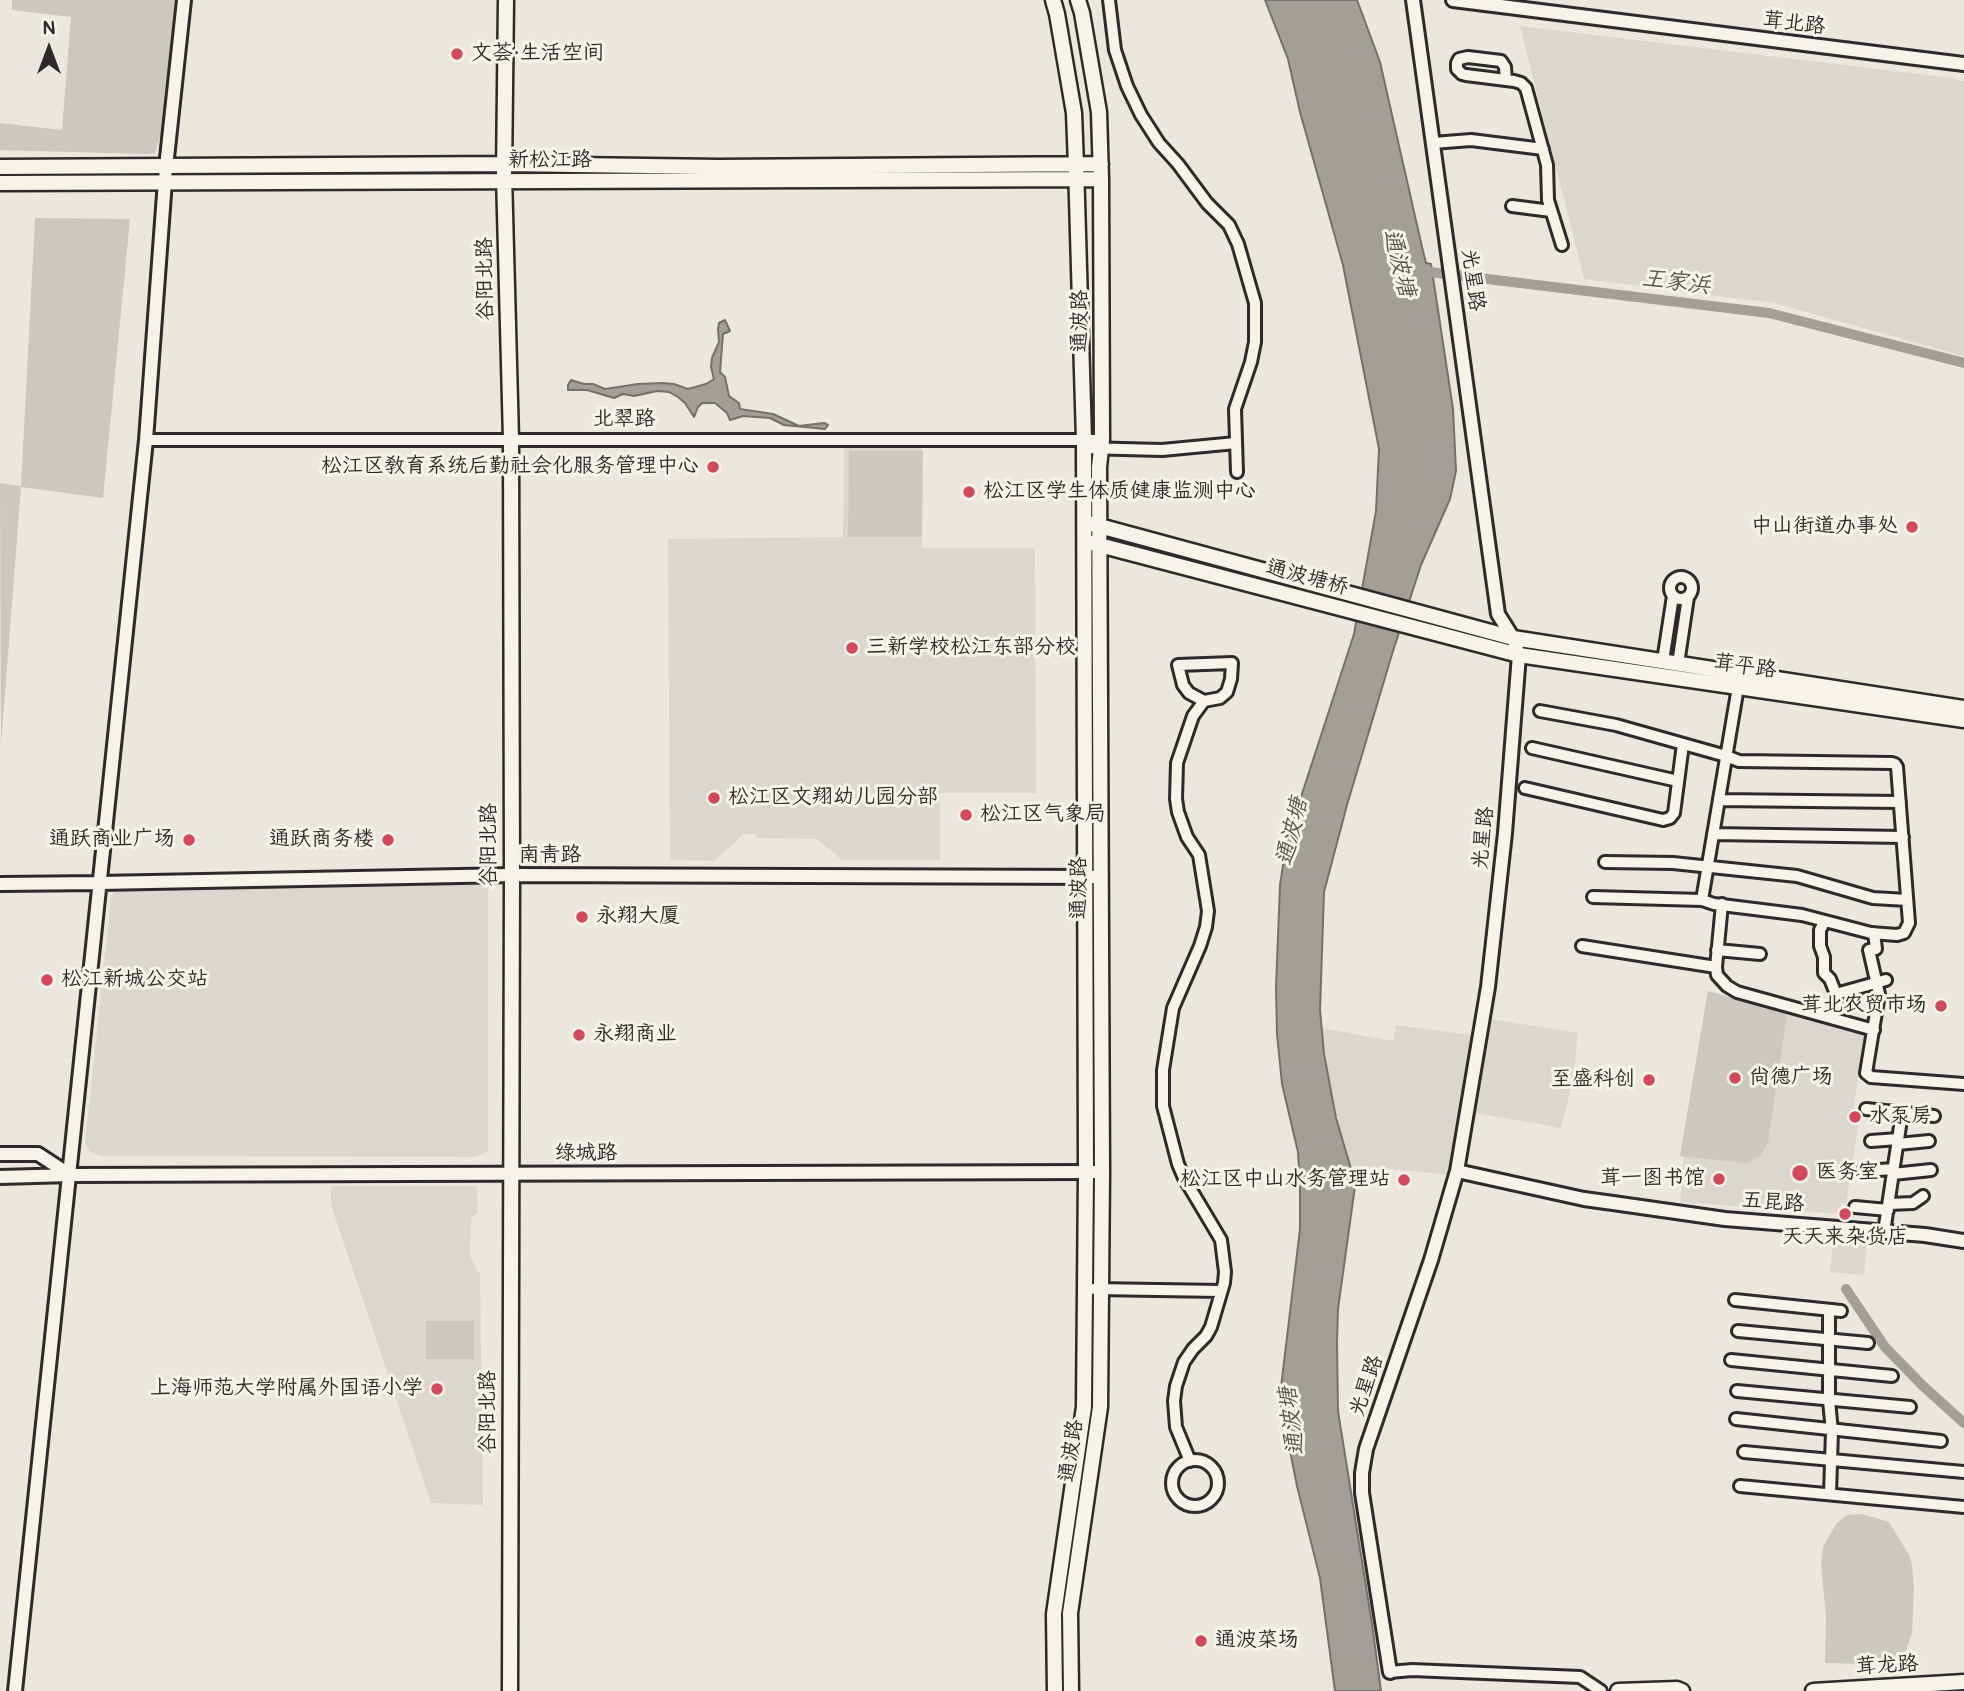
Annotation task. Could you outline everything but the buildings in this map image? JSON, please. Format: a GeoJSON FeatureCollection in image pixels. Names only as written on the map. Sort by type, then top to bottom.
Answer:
{"type":"FeatureCollection","features":[{"type":"Feature","properties":{"kind":"main road","name":"谷阳北路"},"geometry":{"type":"LineString","coordinates":[[506,0],[505,182],[510,439],[512,875],[510,1691]]}},
{"type":"Feature","properties":{"kind":"main road","name":"通波路"},"geometry":{"type":"LineString","coordinates":[[1053,0],[1074,113],[1084,444],[1086,1172],[1084,1407],[1054,1614],[1055,1691]]}},
{"type":"Feature","properties":{"kind":"main road","name":"通波路"},"geometry":{"type":"LineString","coordinates":[[1071,1691],[1070,1613],[1100,1407],[1102,1172],[1099,545],[1099,467],[1102,444],[1101,172],[1099,111],[1078,0]]}},
{"type":"Feature","properties":{"kind":"main road","name":"新松江路"},"geometry":{"type":"LineString","coordinates":[[0,183],[165,174],[505,164],[1101,172]]}},
{"type":"Feature","properties":{"kind":"main road","name":"新松江路"},"geometry":{"type":"LineString","coordinates":[[0,167],[505,182],[1076,172]]}},
{"type":"Feature","properties":{"kind":"main road"},"geometry":{"type":"LineString","coordinates":[[1084,522],[1513,638],[1964,708]]}},
{"type":"Feature","properties":{"kind":"main road","name":"通波塘桥"},"geometry":{"type":"LineString","coordinates":[[1084,541],[1519,655]]}},
{"type":"Feature","properties":{"kind":"main road","name":"茸平路"},"geometry":{"type":"LineString","coordinates":[[1519,655],[1964,720]]}},
{"type":"Feature","properties":{"kind":"main road","name":"茸龙路"},"geometry":{"type":"LineString","coordinates":[[1813,1691],[1964,1682]]}},
{"type":"Feature","properties":{"kind":"main road"},"geometry":{"type":"LineString","coordinates":[[1618,1691],[1682,1691]]}},
{"type":"Feature","properties":{"kind":"street"},"geometry":{"type":"LineString","coordinates":[[15,1691],[146,440],[165,174],[184,0]]}},
{"type":"Feature","properties":{"kind":"street"},"geometry":{"type":"LineString","coordinates":[[1109,0],[1115,50],[1127,86],[1159,143],[1228,225],[1238,244],[1255,303],[1255,342],[1235,409],[1237,472]]}},
{"type":"Feature","properties":{"kind":"street","name":"光星路"},"geometry":{"type":"LineString","coordinates":[[1390,1672],[1362,1493],[1362,1473],[1366,1449],[1431,1260],[1457,1171],[1488,987],[1505,833],[1519,655],[1513,638],[1498,614],[1413,0]]}},
{"type":"Feature","properties":{"kind":"street","name":"茸北路"},"geometry":{"type":"LineString","coordinates":[[1453,0],[1964,64]]}},
{"type":"Feature","properties":{"kind":"street"},"geometry":{"type":"LineString","coordinates":[[1506,80],[1521,83],[1526,88],[1547,166],[1548,200],[1562,245]]}},
{"type":"Feature","properties":{"kind":"street"},"geometry":{"type":"LineString","coordinates":[[1433,143],[1471,140],[1543,149]]}},
{"type":"Feature","properties":{"kind":"street"},"geometry":{"type":"LineString","coordinates":[[1512,206],[1551,211]]}},
{"type":"Feature","properties":{"kind":"street","name":"北翠路"},"geometry":{"type":"LineString","coordinates":[[146,440],[510,439],[1102,444],[1162,450],[1236,443]]}},
{"type":"Feature","properties":{"kind":"street"},"geometry":{"type":"LineString","coordinates":[[1663,661],[1673,596],[1670,585],[1674,579],[1682,577],[1691,583],[1692,591],[1688,597],[1678,664]]}},
{"type":"Feature","properties":{"kind":"street"},"geometry":{"type":"LineString","coordinates":[[1673,596],[1682,599],[1688,597]]}},
{"type":"Feature","properties":{"kind":"street"},"geometry":{"type":"LineString","coordinates":[[1190,1461],[1176,1427],[1176,1386],[1184,1362],[1211,1326],[1225,1272],[1221,1240],[1184,1178],[1163,1105],[1163,1070],[1173,1008],[1206,926],[1208,911],[1199,855],[1187,838],[1178,812],[1177,763],[1193,716],[1204,701],[1220,698],[1227,692],[1232,663],[1178,665],[1183,685],[1189,693],[1204,701]]}},
{"type":"Feature","properties":{"kind":"street"},"geometry":{"type":"LineString","coordinates":[[1702,900],[1738,687]]}},
{"type":"Feature","properties":{"kind":"street"},"geometry":{"type":"LineString","coordinates":[[1540,711],[1616,726],[1726,755],[1739,761],[1895,764],[1898,767],[1909,923],[1904,933],[1874,933],[1802,915],[1702,900],[1593,897]]}},
{"type":"Feature","properties":{"kind":"street"},"geometry":{"type":"LineString","coordinates":[[1525,788],[1663,820],[1674,813],[1683,744]]}},
{"type":"Feature","properties":{"kind":"street"},"geometry":{"type":"LineString","coordinates":[[1532,748],[1678,781]]}},
{"type":"Feature","properties":{"kind":"street"},"geometry":{"type":"LineString","coordinates":[[1719,800],[1900,802]]}},
{"type":"Feature","properties":{"kind":"street"},"geometry":{"type":"LineString","coordinates":[[1713,834],[1903,837]]}},
{"type":"Feature","properties":{"kind":"street"},"geometry":{"type":"LineString","coordinates":[[1605,862],[1673,863],[1797,876],[1873,898],[1907,900]]}},
{"type":"Feature","properties":{"kind":"street","name":"南青路"},"geometry":{"type":"LineString","coordinates":[[0,884],[512,875],[1101,877]]}},
{"type":"Feature","properties":{"kind":"street"},"geometry":{"type":"LineString","coordinates":[[1722,904],[1716,967],[1721,981],[1737,992],[1874,1030]]}},
{"type":"Feature","properties":{"kind":"street"},"geometry":{"type":"LineString","coordinates":[[1825,921],[1819,936],[1824,957],[1823,967],[1836,994],[1834,1019]]}},
{"type":"Feature","properties":{"kind":"street"},"geometry":{"type":"LineString","coordinates":[[1874,933],[1876,949],[1868,950],[1881,981],[1866,1068],[1868,1075],[1964,1084]]}},
{"type":"Feature","properties":{"kind":"street"},"geometry":{"type":"LineString","coordinates":[[1582,946],[1716,967]]}},
{"type":"Feature","properties":{"kind":"street"},"geometry":{"type":"LineString","coordinates":[[1717,950],[1760,954]]}},
{"type":"Feature","properties":{"kind":"street"},"geometry":{"type":"LineString","coordinates":[[1836,994],[1881,981]]}},
{"type":"Feature","properties":{"kind":"street"},"geometry":{"type":"LineString","coordinates":[[1866,1109],[1934,1116]]}},
{"type":"Feature","properties":{"kind":"street"},"geometry":{"type":"LineString","coordinates":[[1884,1231],[1902,1113]]}},
{"type":"Feature","properties":{"kind":"street"},"geometry":{"type":"LineString","coordinates":[[1871,1141],[1929,1141]]}},
{"type":"Feature","properties":{"kind":"street"},"geometry":{"type":"LineString","coordinates":[[0,1154],[38,1154],[70,1175]]}},
{"type":"Feature","properties":{"kind":"street"},"geometry":{"type":"LineString","coordinates":[[1863,1171],[1931,1170]]}},
{"type":"Feature","properties":{"kind":"street","name":"五昆路"},"geometry":{"type":"LineString","coordinates":[[1457,1171],[1594,1201],[1725,1219],[1884,1231],[1964,1241]]}},
{"type":"Feature","properties":{"kind":"street","name":"绿城路"},"geometry":{"type":"LineString","coordinates":[[0,1177],[1102,1172]]}},
{"type":"Feature","properties":{"kind":"street"},"geometry":{"type":"LineString","coordinates":[[1855,1206],[1888,1207],[1913,1203],[1923,1196]]}},
{"type":"Feature","properties":{"kind":"street"},"geometry":{"type":"LineString","coordinates":[[1085,1289],[1221,1290]]}},
{"type":"Feature","properties":{"kind":"street"},"geometry":{"type":"LineString","coordinates":[[1735,1300],[1835,1310],[1828,1339],[1832,1431],[1830,1494]]}},
{"type":"Feature","properties":{"kind":"street"},"geometry":{"type":"LineString","coordinates":[[1738,1331],[1868,1343]]}},
{"type":"Feature","properties":{"kind":"street"},"geometry":{"type":"LineString","coordinates":[[1731,1360],[1892,1376]]}},
{"type":"Feature","properties":{"kind":"street"},"geometry":{"type":"LineString","coordinates":[[1737,1391],[1910,1407]]}},
{"type":"Feature","properties":{"kind":"street"},"geometry":{"type":"LineString","coordinates":[[1736,1419],[1941,1441]]}},
{"type":"Feature","properties":{"kind":"street"},"geometry":{"type":"LineString","coordinates":[[1744,1452],[1964,1472]]}},
{"type":"Feature","properties":{"kind":"street"},"geometry":{"type":"LineString","coordinates":[[1190,1461],[1205,1463],[1216,1473],[1218,1480],[1215,1495],[1204,1505],[1182,1502],[1173,1490],[1172,1483],[1177,1469],[1190,1461]]}},
{"type":"Feature","properties":{"kind":"street"},"geometry":{"type":"LineString","coordinates":[[1740,1486],[1964,1507]]}},
{"type":"Feature","properties":{"kind":"street"},"geometry":{"type":"LineString","coordinates":[[1390,1672],[1412,1670],[1580,1677],[1601,1691]]}},
{"type":"Feature","properties":{"kind":"shaded area"},"geometry":{"type":"Polygon","coordinates":[[[12,0],[178,0],[164,124],[155,153],[0,150],[0,123],[62,130],[71,17],[12,10],[12,0]]]}},
{"type":"Feature","properties":{"kind":"shaded area"},"geometry":{"type":"Polygon","coordinates":[[[1520,26],[1964,81],[1964,356],[1774,303],[1584,279],[1520,26]]]}},
{"type":"Feature","properties":{"kind":"shaded area"},"geometry":{"type":"Polygon","coordinates":[[[35,218],[130,219],[103,498],[21,487],[1,745],[0,483],[21,486],[35,218]]]}},
{"type":"Feature","properties":{"kind":"shaded area","name":"三新学校松江东部分校"},"geometry":{"type":"Polygon","coordinates":[[[844,446],[922,446],[922,548],[1035,548],[1036,793],[940,793],[940,860],[842,860],[817,839],[757,838],[756,834],[744,834],[714,861],[670,860],[668,539],[843,537],[844,446]]]}},
{"type":"Feature","properties":{"kind":"shaded area"},"geometry":{"type":"Polygon","coordinates":[[[849,451],[923,451],[922,537],[848,537],[849,451]]]}},
{"type":"Feature","properties":{"kind":"shaded area"},"geometry":{"type":"Polygon","coordinates":[[[125,883],[488,885],[488,1151],[476,1157],[101,1156],[91,1152],[85,1144],[111,897],[115,889],[125,883]]]}},
{"type":"Feature","properties":{"kind":"shaded area"},"geometry":{"type":"Polygon","coordinates":[[[1708,991],[1864,1035],[1853,1113],[1857,1114],[1856,1120],[1859,1121],[1846,1203],[1841,1203],[1840,1214],[1680,1202],[1684,1157],[1680,1156],[1708,991]]]}},
{"type":"Feature","properties":{"kind":"shaded area","name":"尚德广场"},"geometry":{"type":"Polygon","coordinates":[[[1708,991],[1787,1014],[1768,1142],[1761,1156],[1747,1163],[1680,1156],[1708,991]]]}},
{"type":"Feature","properties":{"kind":"shaded area"},"geometry":{"type":"Polygon","coordinates":[[[1491,1019],[1578,1033],[1573,1080],[1561,1128],[1476,1113],[1491,1019]]]}},
{"type":"Feature","properties":{"kind":"shaded area"},"geometry":{"type":"Polygon","coordinates":[[[1396,1025],[1477,1036],[1451,1175],[1350,1165],[1336,1118],[1322,1028],[1393,1041],[1396,1025]]]}},
{"type":"Feature","properties":{"kind":"shaded area","name":"上海师范大学附属外国语小学"},"geometry":{"type":"Polygon","coordinates":[[[331,1186],[477,1186],[478,1212],[471,1218],[470,1257],[480,1274],[483,1505],[431,1503],[331,1205],[331,1186]]]}},
{"type":"Feature","properties":{"kind":"shaded area"},"geometry":{"type":"Polygon","coordinates":[[[1833,1242],[1867,1245],[1864,1275],[1830,1272],[1833,1242]]]}},
{"type":"Feature","properties":{"kind":"shaded area"},"geometry":{"type":"Polygon","coordinates":[[[426,1321],[474,1321],[474,1359],[426,1359],[426,1321]]]}},
{"type":"Feature","properties":{"kind":"shaded area"},"geometry":{"type":"Polygon","coordinates":[[[1861,1514],[1889,1522],[1909,1555],[1914,1588],[1912,1633],[1900,1660],[1870,1664],[1825,1663],[1826,1616],[1821,1566],[1823,1547],[1836,1524],[1847,1515],[1861,1514]]]}},
{"type":"Feature","properties":{"kind":"water","name":"通波塘"},"geometry":{"type":"Polygon","coordinates":[[[1265,0],[1357,0],[1380,62],[1426,263],[1431,264],[1453,409],[1456,471],[1450,499],[1421,565],[1393,651],[1324,892],[1320,1010],[1324,1054],[1336,1118],[1352,1172],[1357,1175],[1358,1186],[1355,1186],[1338,1309],[1338,1411],[1381,1691],[1335,1691],[1320,1578],[1297,1486],[1281,1405],[1300,1229],[1300,1184],[1298,1152],[1282,1084],[1276,988],[1280,885],[1287,840],[1354,634],[1376,511],[1379,449],[1343,265],[1288,59],[1265,0]]]}},
{"type":"Feature","properties":{"kind":"water"},"geometry":{"type":"Polygon","coordinates":[[[725,320],[730,331],[723,334],[720,372],[725,377],[729,396],[739,403],[740,409],[773,414],[799,426],[824,423],[828,425],[825,429],[784,425],[770,418],[743,416],[730,420],[727,413],[715,403],[702,403],[694,417],[685,403],[669,392],[657,391],[634,396],[623,394],[614,398],[587,390],[568,390],[571,380],[605,389],[662,383],[688,389],[706,384],[714,379],[712,358],[719,342],[719,323],[725,320]]]}},
{"type":"Feature","properties":{"kind":"waterway","name":"王家浜"},"geometry":{"type":"LineString","coordinates":[[1421,271],[1769,313],[1964,363]]}},
{"type":"Feature","properties":{"kind":"waterway"},"geometry":{"type":"LineString","coordinates":[[1846,1289],[1885,1347],[1964,1423]]}},
{"type":"Feature","properties":{"kind":"place","name":"文荟·生活空间"},"geometry":{"type":"Point","coordinates":[457,54]}},
{"type":"Feature","properties":{"kind":"place","name":"松江区教育系统后勤社会化服务管理中心"},"geometry":{"type":"Point","coordinates":[713,467]}},
{"type":"Feature","properties":{"kind":"place","name":"松江区学生体质健康监测中心"},"geometry":{"type":"Point","coordinates":[969,492]}},
{"type":"Feature","properties":{"kind":"place","name":"中山街道办事处"},"geometry":{"type":"Point","coordinates":[1912,527]}},
{"type":"Feature","properties":{"kind":"place","name":"三新学校松江东部分校"},"geometry":{"type":"Point","coordinates":[852,648]}},
{"type":"Feature","properties":{"kind":"place","name":"松江区文翔幼儿园分部"},"geometry":{"type":"Point","coordinates":[714,798]}},
{"type":"Feature","properties":{"kind":"place","name":"松江区气象局"},"geometry":{"type":"Point","coordinates":[966,815]}},
{"type":"Feature","properties":{"kind":"place","name":"通跃商业广场"},"geometry":{"type":"Point","coordinates":[189,840]}},
{"type":"Feature","properties":{"kind":"place","name":"通跃商务楼"},"geometry":{"type":"Point","coordinates":[388,840]}},
{"type":"Feature","properties":{"kind":"place","name":"永翔大厦"},"geometry":{"type":"Point","coordinates":[582,917]}},
{"type":"Feature","properties":{"kind":"place","name":"松江新城公交站"},"geometry":{"type":"Point","coordinates":[47,980]}},
{"type":"Feature","properties":{"kind":"place","name":"茸北农贸市场"},"geometry":{"type":"Point","coordinates":[1941,1006]}},
{"type":"Feature","properties":{"kind":"place","name":"永翔商业"},"geometry":{"type":"Point","coordinates":[579,1035]}},
{"type":"Feature","properties":{"kind":"place","name":"尚德广场"},"geometry":{"type":"Point","coordinates":[1735,1078]}},
{"type":"Feature","properties":{"kind":"place","name":"至盛科创"},"geometry":{"type":"Point","coordinates":[1649,1080]}},
{"type":"Feature","properties":{"kind":"place","name":"水泵房"},"geometry":{"type":"Point","coordinates":[1855,1117]}},
{"type":"Feature","properties":{"kind":"place","name":"医务室"},"geometry":{"type":"Point","coordinates":[1800,1173]}},
{"type":"Feature","properties":{"kind":"place","name":"茸一图书馆"},"geometry":{"type":"Point","coordinates":[1719,1179]}},
{"type":"Feature","properties":{"kind":"place","name":"松江区中山水务管理站"},"geometry":{"type":"Point","coordinates":[1404,1180]}},
{"type":"Feature","properties":{"kind":"place","name":"天天来杂货店"},"geometry":{"type":"Point","coordinates":[1845,1214]}},
{"type":"Feature","properties":{"kind":"place","name":"上海师范大学附属外国语小学"},"geometry":{"type":"Point","coordinates":[437,1389]}},
{"type":"Feature","properties":{"kind":"place","name":"通波菜场"},"geometry":{"type":"Point","coordinates":[1201,1641]}}]}
